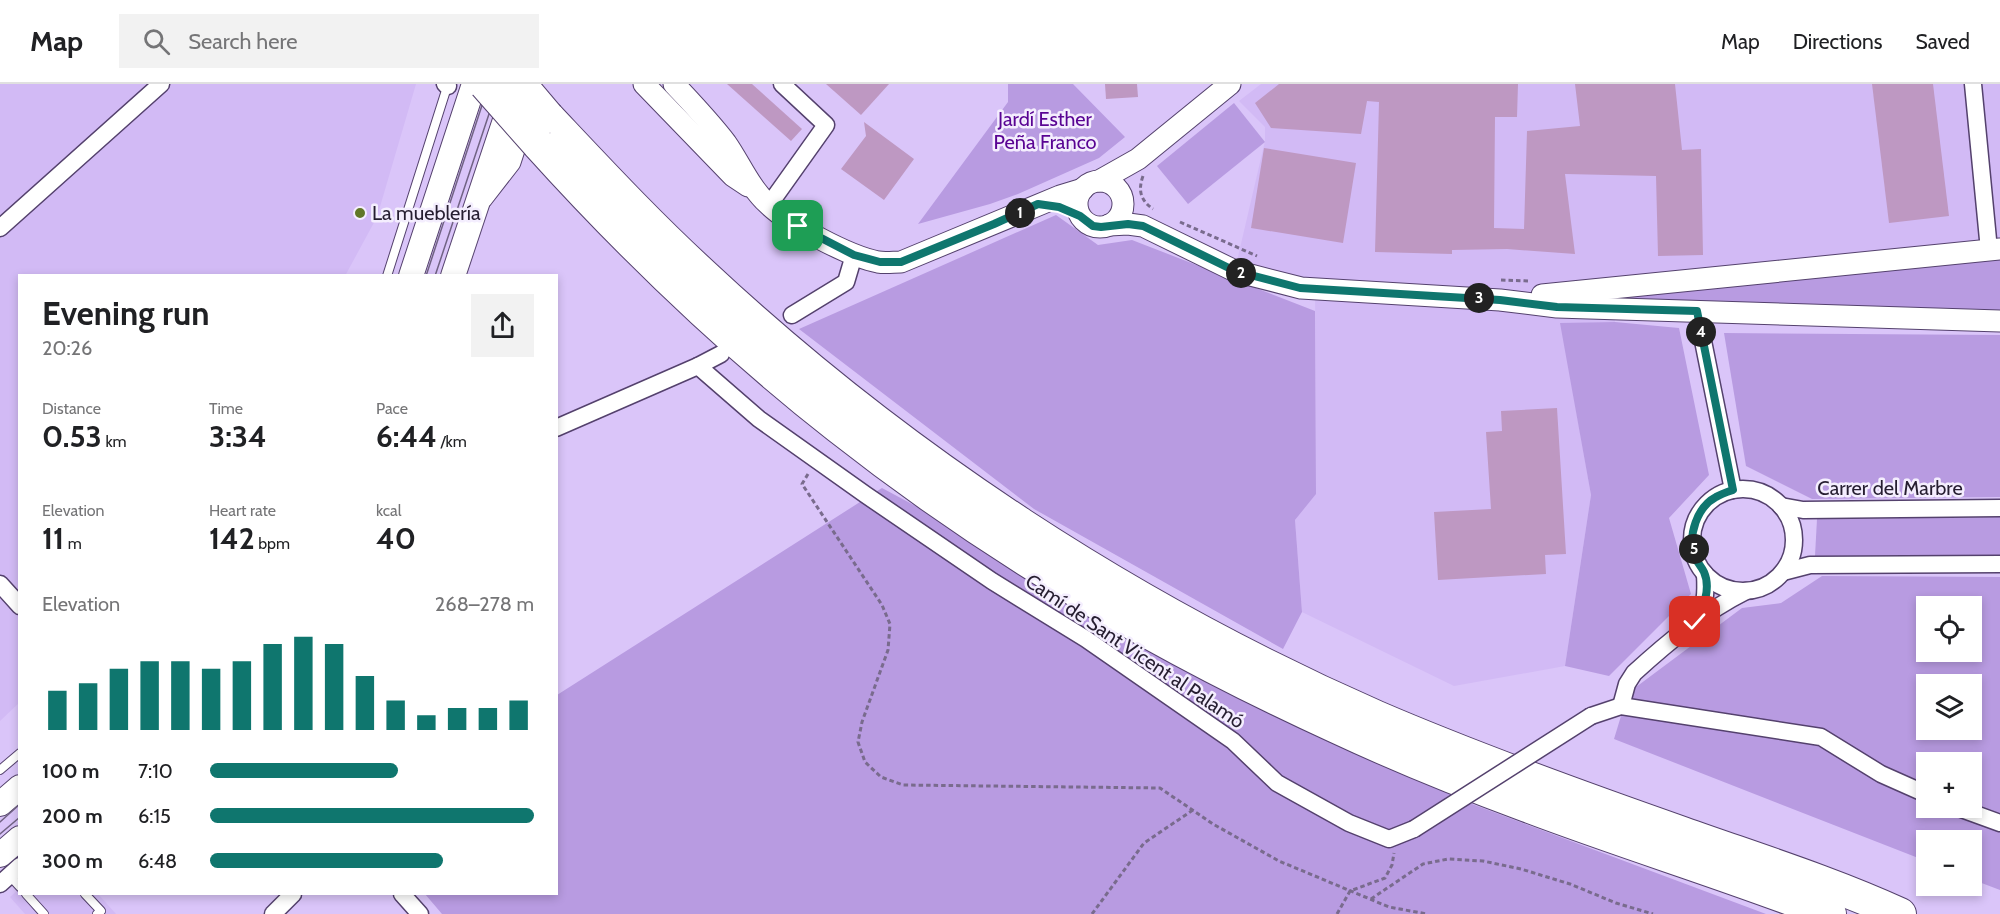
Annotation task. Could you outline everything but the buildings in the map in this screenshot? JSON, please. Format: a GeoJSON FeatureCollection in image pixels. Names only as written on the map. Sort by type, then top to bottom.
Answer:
{"type":"FeatureCollection","features":[{"type":"Feature","properties":{"kind":"highway"},"geometry":{"type":"LineString","coordinates":[[485,84],[642,214],[704,275],[817,374],[962,484],[1098,571],[1238,650],[1376,716],[1573,795],[1828,884],[1900,914]]}},
{"type":"Feature","properties":{"kind":"highway"},"geometry":{"type":"LineString","coordinates":[[518,84],[543,130],[600,212],[696,306],[838,427],[975,527],[1128,620],[1262,691],[1336,727],[1525,806],[1726,875],[1830,914]]}},
{"type":"Feature","properties":{"kind":"main road"},"geometry":{"type":"LineString","coordinates":[[412,274],[474,84]]}},
{"type":"Feature","properties":{"kind":"main road"},"geometry":{"type":"LineString","coordinates":[[454,274],[518,84]]}},
{"type":"Feature","properties":{"kind":"main road"},"geometry":{"type":"LineString","coordinates":[[0,804],[18,789]]}},
{"type":"Feature","properties":{"kind":"main road"},"geometry":{"type":"LineString","coordinates":[[10,873],[18,845]]}},
{"type":"Feature","properties":{"kind":"street"},"geometry":{"type":"LineString","coordinates":[[0,228],[160,84]]}},
{"type":"Feature","properties":{"kind":"street"},"geometry":{"type":"LineString","coordinates":[[478,204],[510,162],[536,84]]}},
{"type":"Feature","properties":{"kind":"street"},"geometry":{"type":"LineString","coordinates":[[674,84],[709,122],[762,198]]}},
{"type":"Feature","properties":{"kind":"street"},"geometry":{"type":"LineString","coordinates":[[762,198],[826,125],[782,84]]}},
{"type":"Feature","properties":{"kind":"street"},"geometry":{"type":"LineString","coordinates":[[652,87],[732,176],[798,226],[854,255],[880,262],[901,262],[1038,204],[1091,185],[1138,159],[1230,84]]}},
{"type":"Feature","properties":{"kind":"street"},"geometry":{"type":"LineString","coordinates":[[1500,300],[1995,249],[1973,84]]}},
{"type":"Feature","properties":{"kind":"street"},"geometry":{"type":"LineString","coordinates":[[1109,225],[1119,216],[1127,178],[1138,159]]}},
{"type":"Feature","properties":{"kind":"street"},"geometry":{"type":"LineString","coordinates":[[1080,216],[1077,207],[1078,197],[1091,185],[1109,183],[1117,189],[1122,200],[1143,226]]}},
{"type":"Feature","properties":{"kind":"street"},"geometry":{"type":"LineString","coordinates":[[1038,204],[1059,207],[1080,216],[1093,226],[1128,224],[1143,226],[1235,271],[1300,288],[1500,300],[1557,307],[2000,321]]}},
{"type":"Feature","properties":{"kind":"street"},"geometry":{"type":"LineString","coordinates":[[792,315],[846,282],[854,255]]}},
{"type":"Feature","properties":{"kind":"street"},"geometry":{"type":"LineString","coordinates":[[1697,311],[1733,490]]}},
{"type":"Feature","properties":{"kind":"street"},"geometry":{"type":"LineString","coordinates":[[558,427],[721,354]]}},
{"type":"Feature","properties":{"kind":"street","name":"Camí de Sant Vicent al Palamó"},"geometry":{"type":"LineString","coordinates":[[698,366],[759,419],[817,460],[992,581],[1086,639],[1224,735],[1277,783],[1349,823],[1389,839],[1414,829],[1591,716],[1621,706],[1821,737],[1881,774],[1916,790]]}},
{"type":"Feature","properties":{"kind":"street"},"geometry":{"type":"LineString","coordinates":[[1621,706],[1627,684],[1634,673],[1695,622],[1746,591],[1773,582],[1783,572],[1790,560],[1794,539],[1789,518],[1781,506],[1767,495],[1751,489],[1733,490],[1713,498],[1699,513],[1692,534],[1694,555],[1705,574],[1724,587],[1746,591]]}},
{"type":"Feature","properties":{"kind":"street","name":"Carrer del Marbre"},"geometry":{"type":"LineString","coordinates":[[1781,506],[1803,510],[2000,508]]}},
{"type":"Feature","properties":{"kind":"street"},"geometry":{"type":"LineString","coordinates":[[1783,572],[1810,565],[2000,564]]}},
{"type":"Feature","properties":{"kind":"street"},"geometry":{"type":"LineString","coordinates":[[1695,622],[1702,612],[1706,596],[1705,574]]}},
{"type":"Feature","properties":{"kind":"street"},"geometry":{"type":"LineString","coordinates":[[0,584],[18,604]]}},
{"type":"Feature","properties":{"kind":"street"},"geometry":{"type":"LineString","coordinates":[[1982,816],[2000,823]]}},
{"type":"Feature","properties":{"kind":"street"},"geometry":{"type":"LineString","coordinates":[[273,914],[292,895]]}},
{"type":"Feature","properties":{"kind":"street"},"geometry":{"type":"LineString","coordinates":[[403,895],[420,914]]}},
{"type":"Feature","properties":{"kind":"lane"},"geometry":{"type":"LineString","coordinates":[[388,274],[447,85]]}},
{"type":"Feature","properties":{"kind":"lane"},"geometry":{"type":"LineString","coordinates":[[0,770],[18,755]]}},
{"type":"Feature","properties":{"kind":"lane"},"geometry":{"type":"LineString","coordinates":[[27,895],[44,914]]}},
{"type":"Feature","properties":{"kind":"lane"},"geometry":{"type":"LineString","coordinates":[[87,895],[101,911],[98,914]]}},
{"type":"Feature","properties":{"kind":"path"},"geometry":{"type":"LineString","coordinates":[[1138,159],[1147,170],[1140,187],[1142,198],[1150,208],[1160,212]]}},
{"type":"Feature","properties":{"kind":"path"},"geometry":{"type":"LineString","coordinates":[[1180,222],[1262,259]]}},
{"type":"Feature","properties":{"kind":"path"},"geometry":{"type":"LineString","coordinates":[[1492,280],[1538,282]]}},
{"type":"Feature","properties":{"kind":"path"},"geometry":{"type":"LineString","coordinates":[[817,460],[802,484],[882,605],[890,624],[888,650],[862,722],[858,742],[865,762],[881,777],[903,785],[1160,789],[1279,861],[1389,907],[1427,914]]}},
{"type":"Feature","properties":{"kind":"path"},"geometry":{"type":"LineString","coordinates":[[1092,914],[1144,843],[1192,810]]}},
{"type":"Feature","properties":{"kind":"path"},"geometry":{"type":"LineString","coordinates":[[1337,914],[1350,891],[1385,878],[1392,865],[1397,834]]}},
{"type":"Feature","properties":{"kind":"path"},"geometry":{"type":"LineString","coordinates":[[1371,899],[1423,864],[1448,859],[1483,861],[1521,869],[1653,914]]}},
{"type":"Feature","properties":{"kind":"shaded area"},"geometry":{"type":"Polygon","coordinates":[[[0,84],[416,84],[377,217],[346,274],[18,274],[18,704],[0,721],[0,84]]]}},
{"type":"Feature","properties":{"kind":"shaded area"},"geometry":{"type":"Polygon","coordinates":[[[1261,84],[2000,84],[2000,247],[1612,299],[1615,322],[1561,324],[1591,495],[1565,666],[1454,686],[1302,612],[1295,520],[1316,493],[1315,282],[1237,261],[1265,141],[1265,127],[1239,101],[1261,84]]]}},
{"type":"Feature","properties":{"kind":"shaded area"},"geometry":{"type":"Polygon","coordinates":[[[18,890],[18,895],[99,895],[116,914],[25,914],[10,897],[18,890]]]}},
{"type":"Feature","properties":{"kind":"green space","name":"Jardí Esther Peña Franco"},"geometry":{"type":"Polygon","coordinates":[[[1008,84],[1073,84],[1125,137],[1099,158],[1018,194],[918,224],[1008,102],[1008,84]]]}},
{"type":"Feature","properties":{"kind":"green space"},"geometry":{"type":"Polygon","coordinates":[[[1234,103],[1265,142],[1188,204],[1157,166],[1234,103]]]}},
{"type":"Feature","properties":{"kind":"green space"},"geometry":{"type":"Polygon","coordinates":[[[1056,215],[1098,245],[1132,240],[1315,311],[1316,494],[1295,520],[1302,612],[1283,649],[1034,509],[799,329],[1056,215]]]}},
{"type":"Feature","properties":{"kind":"green space"},"geometry":{"type":"Polygon","coordinates":[[[2000,247],[2000,317],[1611,299],[2000,247]]]}},
{"type":"Feature","properties":{"kind":"green space"},"geometry":{"type":"Polygon","coordinates":[[[1615,322],[1679,328],[1709,475],[1669,518],[1691,594],[1609,676],[1565,666],[1591,495],[1560,323],[1615,322]]]}},
{"type":"Feature","properties":{"kind":"green space"},"geometry":{"type":"Polygon","coordinates":[[[1724,333],[2000,335],[2000,497],[1812,499],[1746,466],[1724,333]]]}},
{"type":"Feature","properties":{"kind":"green space"},"geometry":{"type":"Polygon","coordinates":[[[882,488],[1472,804],[1766,914],[442,914],[426,895],[558,895],[558,694],[882,488]]]}},
{"type":"Feature","properties":{"kind":"green space"},"geometry":{"type":"Polygon","coordinates":[[[2000,517],[2000,555],[1815,556],[1817,519],[2000,517]]]}},
{"type":"Feature","properties":{"kind":"green space"},"geometry":{"type":"Polygon","coordinates":[[[1822,576],[2000,577],[2000,890],[1982,883],[1982,830],[1916,830],[1916,857],[1614,739],[1628,693],[1742,608],[1781,603],[1822,576]]]}},
{"type":"Feature","properties":{"kind":"tram line"},"geometry":{"type":"LineString","coordinates":[[427,274],[489,84]]}},
{"type":"Feature","properties":{"kind":"tram line"},"geometry":{"type":"LineString","coordinates":[[436,274],[499,84]]}},
{"type":"Feature","properties":{"kind":"tram line"},"geometry":{"type":"LineString","coordinates":[[0,822],[18,806]]}},
{"type":"Feature","properties":{"kind":"tram line"},"geometry":{"type":"LineString","coordinates":[[0,834],[18,819]]}},
{"type":"Feature","properties":{"kind":"place","name":"La mueblería"},"geometry":{"type":"Point","coordinates":[360,213]}},
{"type":"Feature","properties":{"kind":"route"},"geometry":{"type":"LineString","coordinates":[[798,226],[854,255],[880,262],[901,262],[1038,204],[1059,207],[1080,216],[1093,226],[1128,224],[1143,226],[1235,271],[1300,288],[1500,300],[1557,307],[1697,311],[1733,490],[1713,498],[1699,513],[1692,534],[1694,555],[1705,574],[1706,596],[1702,612],[1695,622]]}}]}
